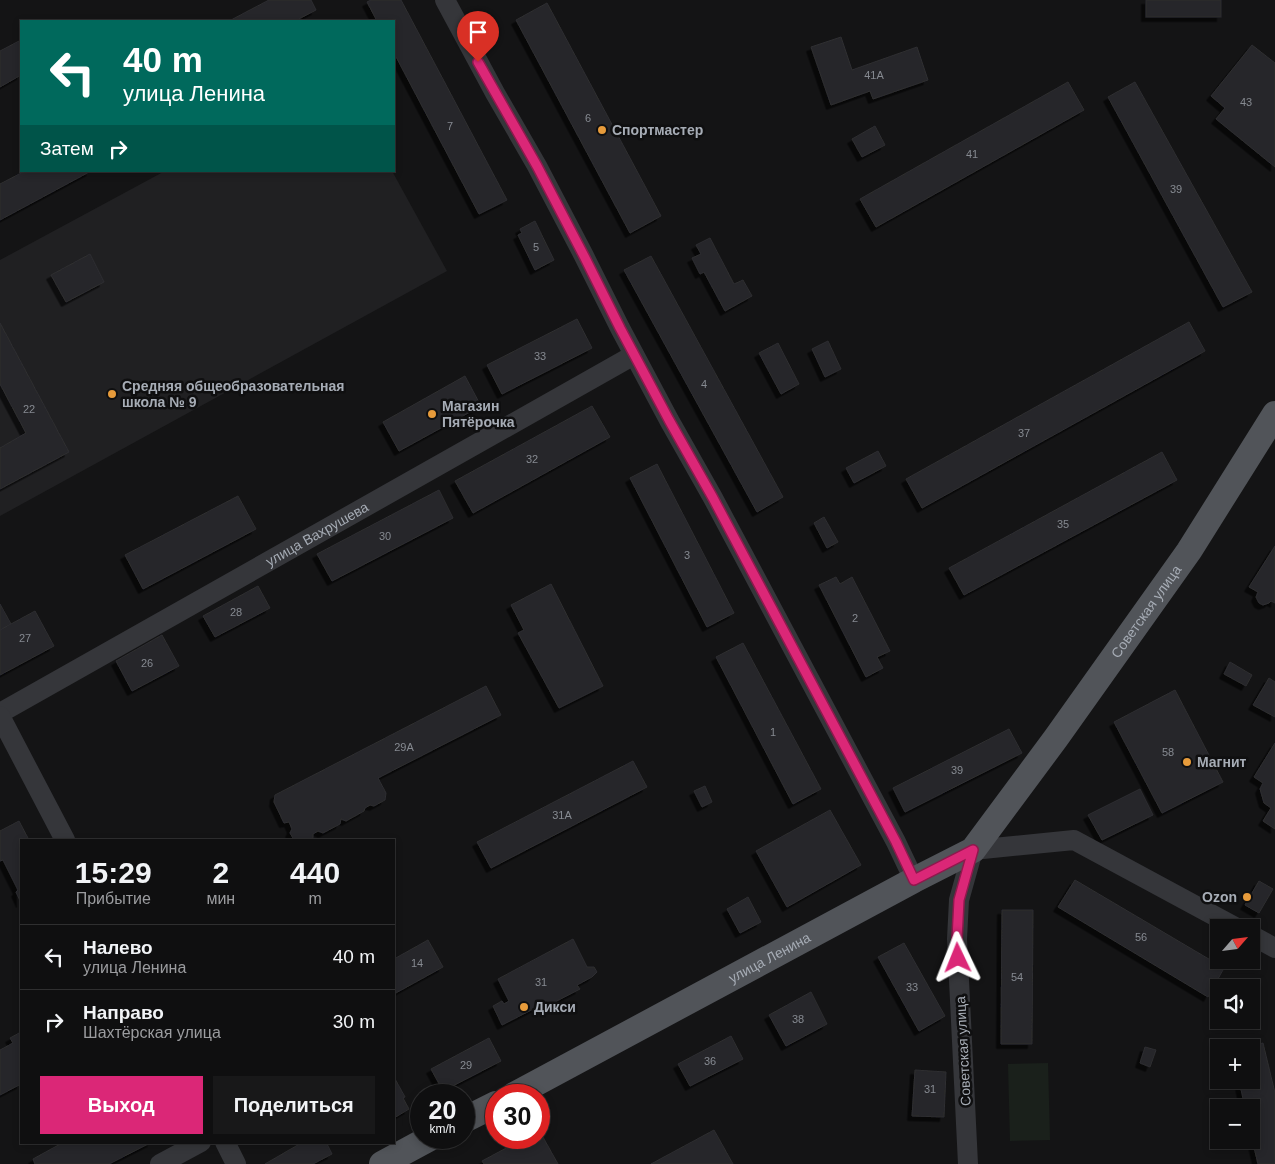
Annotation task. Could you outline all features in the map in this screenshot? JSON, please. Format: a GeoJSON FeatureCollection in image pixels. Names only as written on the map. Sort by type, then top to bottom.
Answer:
{"type":"FeatureCollection","features":[{"type":"Feature","properties":{"kind":"main road","name":"Советская улица"},"geometry":{"type":"LineString","coordinates":[[1009,803],[1189,551],[1275,414]]}},
{"type":"Feature","properties":{"kind":"main road","name":"улица Ленина"},"geometry":{"type":"LineString","coordinates":[[534,1084],[973,850],[1009,803]]}},
{"type":"Feature","properties":{"kind":"main road"},"geometry":{"type":"LineString","coordinates":[[382,1164],[410,1149]]}},
{"type":"Feature","properties":{"kind":"street"},"geometry":{"type":"LineString","coordinates":[[446,0],[545,183],[634,355],[722,515],[896,842],[914,880]]}},
{"type":"Feature","properties":{"kind":"street","name":"улица Вахрушева"},"geometry":{"type":"LineString","coordinates":[[0,715],[634,355]]}},
{"type":"Feature","properties":{"kind":"street"},"geometry":{"type":"LineString","coordinates":[[0,715],[64,839]]}},
{"type":"Feature","properties":{"kind":"street"},"geometry":{"type":"LineString","coordinates":[[973,850],[1074,840],[1220,919]]}},
{"type":"Feature","properties":{"kind":"street","name":"Советская улица"},"geometry":{"type":"LineString","coordinates":[[968,1164],[957,939],[959,900],[973,850]]}},
{"type":"Feature","properties":{"kind":"street"},"geometry":{"type":"LineString","coordinates":[[1260,940],[1275,948]]}},
{"type":"Feature","properties":{"kind":"street"},"geometry":{"type":"LineString","coordinates":[[160,1164],[197,1144]]}},
{"type":"Feature","properties":{"kind":"street"},"geometry":{"type":"LineString","coordinates":[[225,1144],[236,1164]]}},
{"type":"Feature","properties":{"kind":"shaded area","name":"Средняя общеобразовательная школа № 9"},"geometry":{"type":"Polygon","coordinates":[[[163,172],[393,172],[447,271],[0,516],[0,260],[163,172]]]}},
{"type":"Feature","properties":{"kind":"shaded area"},"geometry":{"type":"Polygon","coordinates":[[[1048,1063],[1050,1140],[1010,1141],[1008,1064],[1048,1063]]]}},
{"type":"Feature","properties":{"kind":"building"},"geometry":{"type":"Polygon","coordinates":[[[269,0],[311,0],[316,10],[297,20],[231,20],[269,0]]]}},
{"type":"Feature","properties":{"kind":"building"},"geometry":{"type":"Polygon","coordinates":[[[371,0],[401,0],[507,200],[479,214],[395,55],[395,20],[376,20],[367,2],[371,0]]]}},
{"type":"Feature","properties":{"kind":"building"},"geometry":{"type":"Polygon","coordinates":[[[1146,0],[1221,0],[1221,17],[1146,17],[1146,0]]]}},
{"type":"Feature","properties":{"kind":"building"},"geometry":{"type":"Polygon","coordinates":[[[547,3],[661,216],[630,233],[516,20],[547,3]]]}},
{"type":"Feature","properties":{"kind":"building"},"geometry":{"type":"Polygon","coordinates":[[[841,37],[852,70],[917,47],[928,80],[873,99],[870,91],[831,105],[811,47],[841,37]]]}},
{"type":"Feature","properties":{"kind":"building"},"geometry":{"type":"Polygon","coordinates":[[[20,41],[20,76],[0,87],[0,51],[20,41]]]}},
{"type":"Feature","properties":{"kind":"building"},"geometry":{"type":"Polygon","coordinates":[[[1252,45],[1275,63],[1275,167],[1216,119],[1225,108],[1211,96],[1252,45]]]}},
{"type":"Feature","properties":{"kind":"building"},"geometry":{"type":"Polygon","coordinates":[[[1068,82],[1084,110],[876,227],[860,199],[1068,82]]]}},
{"type":"Feature","properties":{"kind":"building"},"geometry":{"type":"Polygon","coordinates":[[[1135,82],[1252,292],[1223,307],[1108,97],[1135,82]]]}},
{"type":"Feature","properties":{"kind":"building"},"geometry":{"type":"Polygon","coordinates":[[[875,126],[885,145],[862,157],[852,139],[875,126]]]}},
{"type":"Feature","properties":{"kind":"building"},"geometry":{"type":"Polygon","coordinates":[[[23,172],[89,172],[0,220],[0,184],[23,172]]]}},
{"type":"Feature","properties":{"kind":"building"},"geometry":{"type":"Polygon","coordinates":[[[535,221],[554,260],[535,270],[518,235],[522,233],[520,229],[535,221]]]}},
{"type":"Feature","properties":{"kind":"building"},"geometry":{"type":"Polygon","coordinates":[[[710,238],[734,284],[743,280],[752,296],[725,311],[704,272],[700,274],[692,258],[701,254],[696,245],[710,238]]]}},
{"type":"Feature","properties":{"kind":"building"},"geometry":{"type":"Polygon","coordinates":[[[90,254],[104,282],[66,302],[51,275],[90,254]]]}},
{"type":"Feature","properties":{"kind":"building"},"geometry":{"type":"Polygon","coordinates":[[[651,256],[783,497],[757,512],[624,270],[651,256]]]}},
{"type":"Feature","properties":{"kind":"building"},"geometry":{"type":"Polygon","coordinates":[[[577,319],[592,348],[502,394],[487,365],[577,319]]]}},
{"type":"Feature","properties":{"kind":"building"},"geometry":{"type":"Polygon","coordinates":[[[1189,322],[1205,351],[922,508],[906,479],[1189,322]]]}},
{"type":"Feature","properties":{"kind":"building"},"geometry":{"type":"Polygon","coordinates":[[[0,323],[69,452],[0,489],[0,448],[26,433],[0,384],[0,323]]]}},
{"type":"Feature","properties":{"kind":"building"},"geometry":{"type":"Polygon","coordinates":[[[828,341],[841,369],[825,377],[812,349],[828,341]]]}},
{"type":"Feature","properties":{"kind":"building"},"geometry":{"type":"Polygon","coordinates":[[[778,343],[799,384],[781,394],[759,353],[778,343]]]}},
{"type":"Feature","properties":{"kind":"building","name":"Магазин Пятёрочка"},"geometry":{"type":"Polygon","coordinates":[[[465,376],[481,406],[399,451],[383,422],[465,376]]]}},
{"type":"Feature","properties":{"kind":"building"},"geometry":{"type":"Polygon","coordinates":[[[592,406],[610,437],[473,513],[455,481],[592,406]]]}},
{"type":"Feature","properties":{"kind":"building"},"geometry":{"type":"Polygon","coordinates":[[[878,451],[886,466],[854,483],[846,468],[878,451]]]}},
{"type":"Feature","properties":{"kind":"building"},"geometry":{"type":"Polygon","coordinates":[[[1162,452],[1177,480],[964,595],[949,568],[1162,452]]]}},
{"type":"Feature","properties":{"kind":"building"},"geometry":{"type":"Polygon","coordinates":[[[657,464],[734,613],[707,627],[630,478],[657,464]]]}},
{"type":"Feature","properties":{"kind":"building"},"geometry":{"type":"Polygon","coordinates":[[[439,490],[453,518],[332,581],[317,554],[439,490]]]}},
{"type":"Feature","properties":{"kind":"building"},"geometry":{"type":"Polygon","coordinates":[[[238,496],[256,529],[143,589],[125,555],[238,496]]]}},
{"type":"Feature","properties":{"kind":"building"},"geometry":{"type":"Polygon","coordinates":[[[824,517],[838,542],[827,548],[814,523],[824,517]]]}},
{"type":"Feature","properties":{"kind":"building"},"geometry":{"type":"Polygon","coordinates":[[[1275,546],[1275,603],[1271,601],[1263,605],[1259,603],[1256,597],[1258,592],[1249,587],[1275,546]]]}},
{"type":"Feature","properties":{"kind":"building"},"geometry":{"type":"Polygon","coordinates":[[[836,577],[840,584],[852,577],[890,651],[877,657],[883,668],[866,677],[819,585],[836,577]]]}},
{"type":"Feature","properties":{"kind":"building"},"geometry":{"type":"Polygon","coordinates":[[[551,584],[603,686],[559,708],[518,633],[524,630],[511,605],[551,584]]]}},
{"type":"Feature","properties":{"kind":"building"},"geometry":{"type":"Polygon","coordinates":[[[258,586],[270,608],[215,637],[203,616],[258,586]]]}},
{"type":"Feature","properties":{"kind":"building"},"geometry":{"type":"Polygon","coordinates":[[[0,604],[11,624],[0,630],[0,604]]]}},
{"type":"Feature","properties":{"kind":"building"},"geometry":{"type":"Polygon","coordinates":[[[35,611],[54,646],[0,675],[0,630],[35,611]]]}},
{"type":"Feature","properties":{"kind":"building"},"geometry":{"type":"Polygon","coordinates":[[[162,635],[179,666],[132,691],[116,661],[162,635]]]}},
{"type":"Feature","properties":{"kind":"building"},"geometry":{"type":"Polygon","coordinates":[[[743,643],[821,789],[793,804],[716,657],[743,643]]]}},
{"type":"Feature","properties":{"kind":"building"},"geometry":{"type":"Polygon","coordinates":[[[1230,662],[1252,675],[1246,686],[1224,674],[1230,662]]]}},
{"type":"Feature","properties":{"kind":"building"},"geometry":{"type":"Polygon","coordinates":[[[1269,678],[1275,682],[1275,717],[1253,705],[1269,678]]]}},
{"type":"Feature","properties":{"kind":"building"},"geometry":{"type":"Polygon","coordinates":[[[486,686],[501,715],[378,778],[386,793],[385,800],[374,806],[370,805],[364,811],[346,821],[341,819],[340,824],[323,833],[318,831],[313,834],[313,839],[293,839],[290,833],[292,829],[289,822],[284,823],[274,802],[275,795],[486,686]]]}},
{"type":"Feature","properties":{"kind":"building"},"geometry":{"type":"Polygon","coordinates":[[[1175,690],[1223,782],[1162,813],[1114,722],[1175,690]]]}},
{"type":"Feature","properties":{"kind":"building"},"geometry":{"type":"Polygon","coordinates":[[[1009,729],[1022,753],[905,812],[893,788],[1009,729]]]}},
{"type":"Feature","properties":{"kind":"building"},"geometry":{"type":"Polygon","coordinates":[[[1275,743],[1275,829],[1263,821],[1271,808],[1264,803],[1260,789],[1263,783],[1254,777],[1275,743]]]}},
{"type":"Feature","properties":{"kind":"building"},"geometry":{"type":"Polygon","coordinates":[[[633,761],[647,787],[491,868],[477,842],[633,761]]]}},
{"type":"Feature","properties":{"kind":"building"},"geometry":{"type":"Polygon","coordinates":[[[705,786],[712,802],[702,807],[694,791],[705,786]]]}},
{"type":"Feature","properties":{"kind":"building"},"geometry":{"type":"Polygon","coordinates":[[[1140,789],[1153,815],[1102,840],[1088,815],[1140,789]]]}},
{"type":"Feature","properties":{"kind":"building"},"geometry":{"type":"Polygon","coordinates":[[[830,810],[861,865],[787,907],[756,851],[830,810]]]}},
{"type":"Feature","properties":{"kind":"building"},"geometry":{"type":"Polygon","coordinates":[[[19,821],[28,839],[20,839],[20,901],[16,892],[18,890],[3,860],[0,861],[0,831],[19,821]]]}},
{"type":"Feature","properties":{"kind":"building"},"geometry":{"type":"Polygon","coordinates":[[[1075,880],[1210,960],[1210,969],[1223,969],[1218,979],[1210,979],[1210,993],[1208,997],[1058,907],[1075,880]]]}},
{"type":"Feature","properties":{"kind":"building"},"geometry":{"type":"Polygon","coordinates":[[[1259,881],[1273,889],[1259,913],[1245,905],[1259,881]]]}},
{"type":"Feature","properties":{"kind":"building"},"geometry":{"type":"Polygon","coordinates":[[[748,897],[761,922],[740,933],[727,909],[748,897]]]}},
{"type":"Feature","properties":{"kind":"building"},"geometry":{"type":"Polygon","coordinates":[[[1002,910],[1033,910],[1032,1044],[1001,1044],[1002,910]]]}},
{"type":"Feature","properties":{"kind":"building"},"geometry":{"type":"Polygon","coordinates":[[[573,939],[587,967],[594,967],[597,972],[577,985],[580,989],[551,1004],[549,1001],[502,1025],[493,1006],[502,1001],[504,1004],[509,1001],[498,979],[573,939]]]}},
{"type":"Feature","properties":{"kind":"building"},"geometry":{"type":"Polygon","coordinates":[[[428,940],[443,967],[395,993],[395,958],[428,940]]]}},
{"type":"Feature","properties":{"kind":"building"},"geometry":{"type":"Polygon","coordinates":[[[904,943],[945,1016],[919,1031],[878,957],[904,943]]]}},
{"type":"Feature","properties":{"kind":"building"},"geometry":{"type":"Polygon","coordinates":[[[811,992],[827,1024],[786,1046],[769,1015],[811,992]]]}},
{"type":"Feature","properties":{"kind":"building"},"geometry":{"type":"Polygon","coordinates":[[[20,1033],[20,1085],[0,1095],[0,1050],[13,1043],[10,1038],[20,1033]]]}},
{"type":"Feature","properties":{"kind":"building"},"geometry":{"type":"Polygon","coordinates":[[[731,1036],[743,1059],[690,1086],[678,1064],[731,1036]]]}},
{"type":"Feature","properties":{"kind":"building"},"geometry":{"type":"Polygon","coordinates":[[[489,1038],[501,1061],[457,1084],[439,1084],[431,1069],[489,1038]]]}},
{"type":"Feature","properties":{"kind":"building"},"geometry":{"type":"Polygon","coordinates":[[[1263,1043],[1275,1093],[1275,1164],[1258,1164],[1254,1149],[1260,1149],[1260,1099],[1243,1099],[1241,1089],[1260,1089],[1260,1044],[1263,1043]]]}},
{"type":"Feature","properties":{"kind":"building"},"geometry":{"type":"Polygon","coordinates":[[[1145,1047],[1156,1050],[1150,1067],[1140,1063],[1145,1047]]]}},
{"type":"Feature","properties":{"kind":"building"},"geometry":{"type":"Polygon","coordinates":[[[915,1070],[946,1072],[944,1117],[912,1116],[915,1070]]]}},
{"type":"Feature","properties":{"kind":"building"},"geometry":{"type":"Polygon","coordinates":[[[395,1079],[405,1097],[403,1098],[409,1109],[395,1117],[395,1079]]]}},
{"type":"Feature","properties":{"kind":"building"},"geometry":{"type":"Polygon","coordinates":[[[714,1130],[733,1164],[651,1164],[714,1130]]]}},
{"type":"Feature","properties":{"kind":"building"},"geometry":{"type":"Polygon","coordinates":[[[60,1144],[148,1144],[109,1164],[35,1164],[33,1159],[60,1144]]]}},
{"type":"Feature","properties":{"kind":"building"},"geometry":{"type":"Polygon","coordinates":[[[300,1144],[327,1144],[332,1154],[313,1164],[265,1164],[300,1144]]]}},
{"type":"Feature","properties":{"kind":"building"},"geometry":{"type":"Polygon","coordinates":[[[504,1149],[550,1149],[558,1164],[484,1164],[482,1161],[504,1149]]]}},
{"type":"Feature","properties":{"kind":"place","name":"Спортмастер"},"geometry":{"type":"Point","coordinates":[602,130]}},
{"type":"Feature","properties":{"kind":"place","name":"Средняя общеобразовательная школа № 9"},"geometry":{"type":"Point","coordinates":[112,394]}},
{"type":"Feature","properties":{"kind":"place","name":"Магазин Пятёрочка"},"geometry":{"type":"Point","coordinates":[432,414]}},
{"type":"Feature","properties":{"kind":"place","name":"Магнит"},"geometry":{"type":"Point","coordinates":[1187,762]}},
{"type":"Feature","properties":{"kind":"place","name":"Ozon"},"geometry":{"type":"Point","coordinates":[1247,897]}},
{"type":"Feature","properties":{"kind":"place","name":"Дикси"},"geometry":{"type":"Point","coordinates":[524,1007]}},
{"type":"Feature","properties":{"kind":"route"},"geometry":{"type":"LineString","coordinates":[[478,62],[553,196],[620,328],[713,498],[896,842],[914,880],[973,850],[959,900],[958,958]]}}]}
